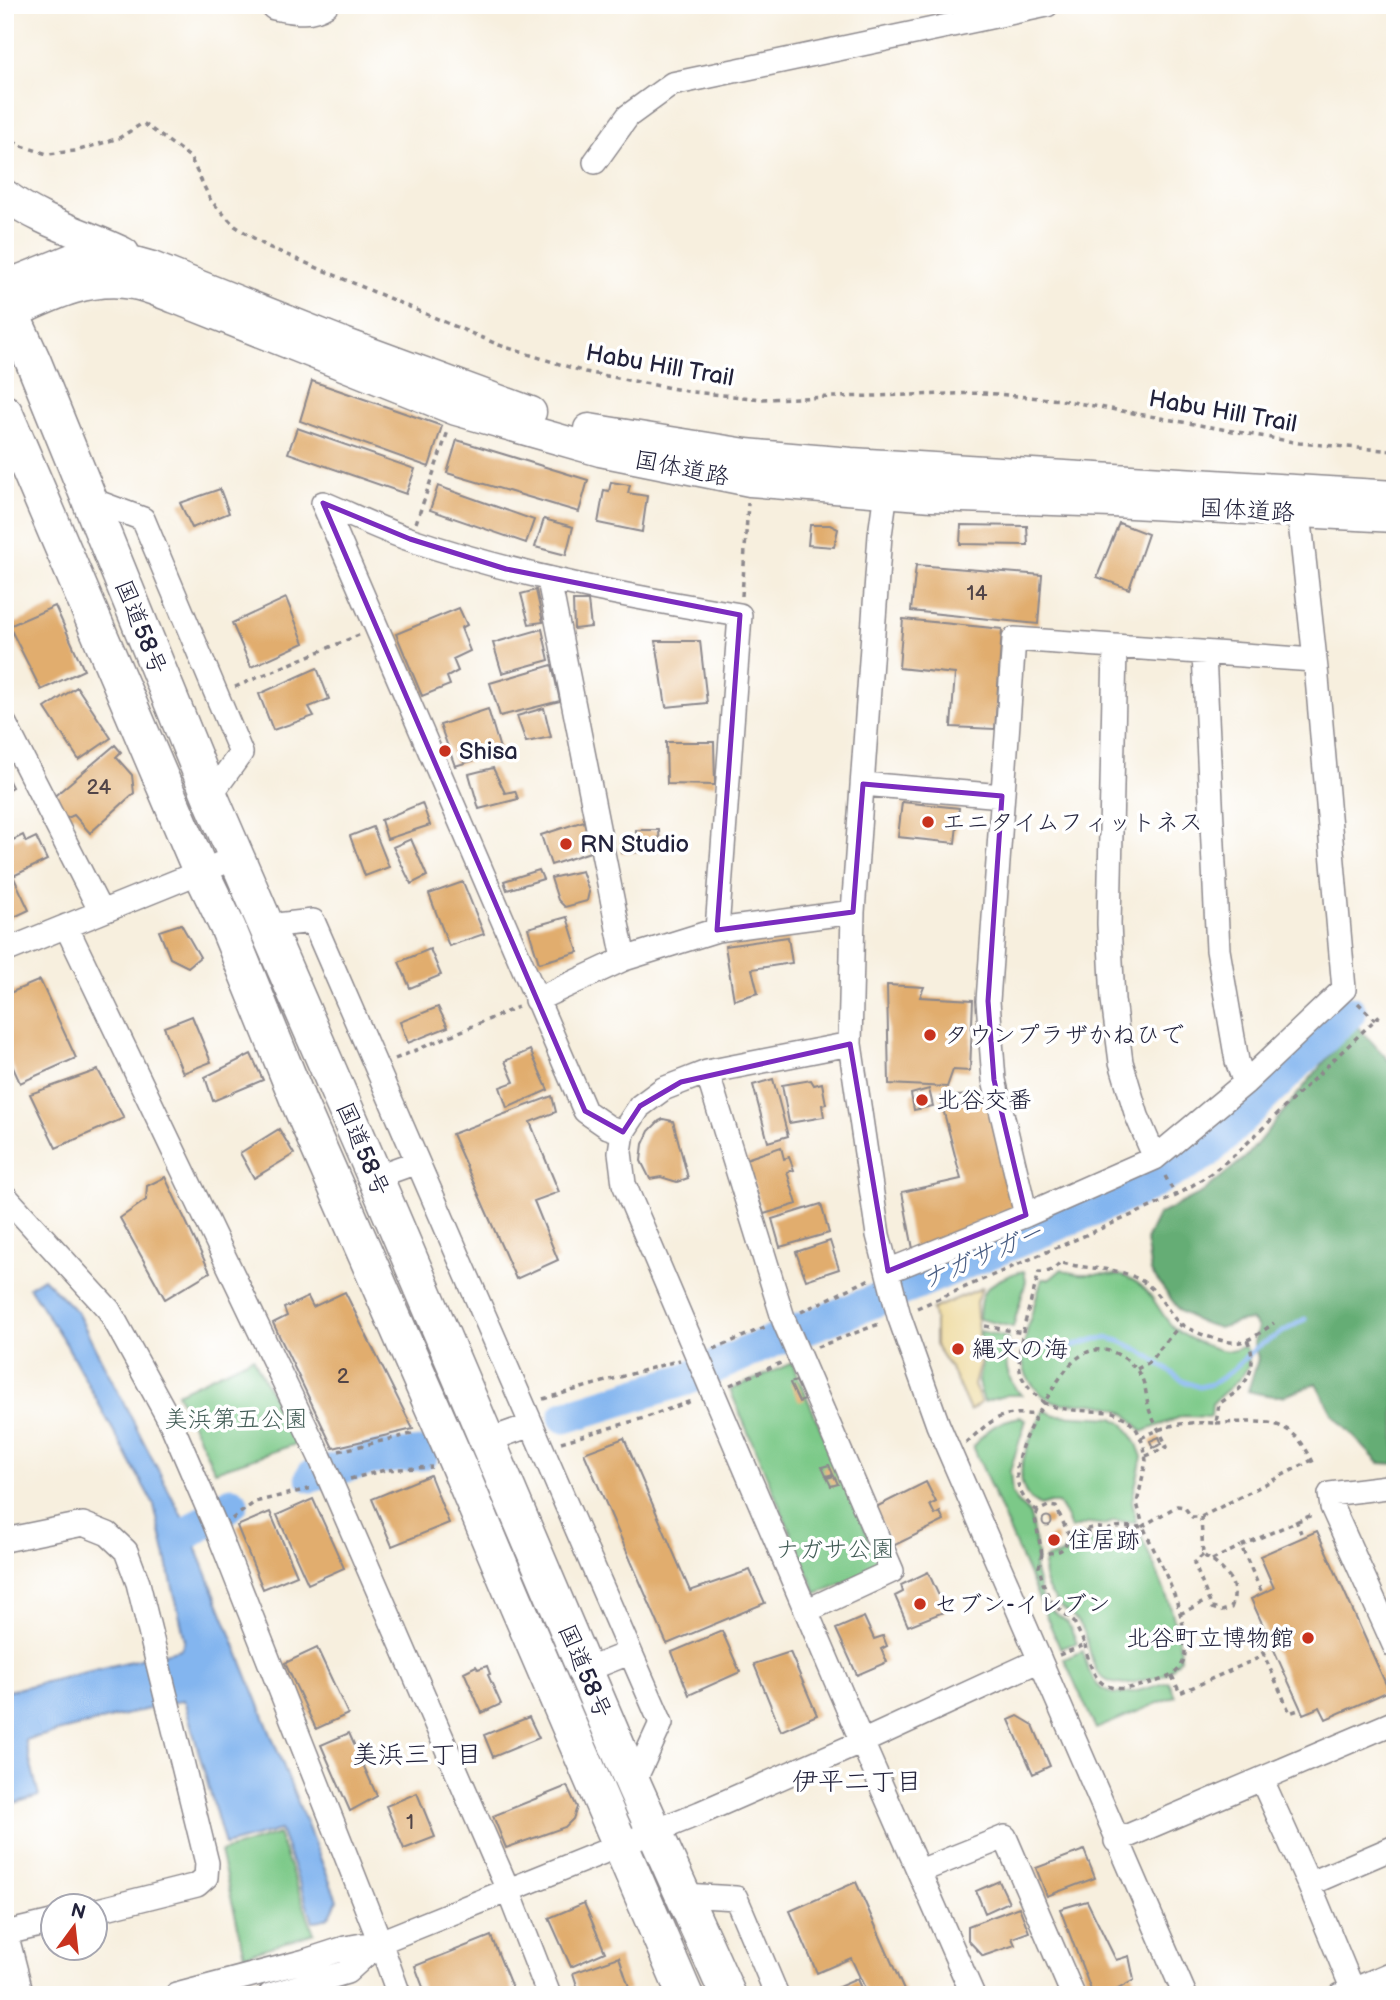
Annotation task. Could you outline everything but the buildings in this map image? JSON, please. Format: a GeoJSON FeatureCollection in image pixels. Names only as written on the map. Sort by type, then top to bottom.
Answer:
{"type":"FeatureCollection","features":[{"type":"Feature","properties":{"kind":"highway","name":"国道58号"},"geometry":{"type":"LineString","coordinates":[[7,304],[33,361],[210,796],[584,1671],[728,1995]]}},
{"type":"Feature","properties":{"kind":"highway","name":"国道58号"},"geometry":{"type":"LineString","coordinates":[[5,413],[201,872],[229,928],[300,1105],[442,1427],[685,1995]]}},
{"type":"Feature","properties":{"kind":"main road"},"geometry":{"type":"LineString","coordinates":[[5,195],[45,219],[84,234],[152,267]]}},
{"type":"Feature","properties":{"kind":"main road","name":"国体道路"},"geometry":{"type":"LineString","coordinates":[[7,304],[77,257],[100,256],[127,260],[152,267],[508,405],[596,431],[888,478],[1299,513],[1395,517]]}},
{"type":"Feature","properties":{"kind":"main road","name":"国体道路"},"geometry":{"type":"LineString","coordinates":[[7,304],[100,283],[134,284],[456,410],[600,451],[750,481],[888,478],[1395,496]]}},
{"type":"Feature","properties":{"kind":"street"},"geometry":{"type":"LineString","coordinates":[[271,5],[274,8],[301,13],[326,5]]}},
{"type":"Feature","properties":{"kind":"street"},"geometry":{"type":"LineString","coordinates":[[595,162],[628,116],[672,84],[1047,5]]}},
{"type":"Feature","properties":{"kind":"street"},"geometry":{"type":"LineString","coordinates":[[888,478],[880,535],[853,912],[850,1044],[878,1235],[888,1272],[908,1312],[938,1425],[1049,1658],[1116,1841],[1185,1995]]}},
{"type":"Feature","properties":{"kind":"street"},"geometry":{"type":"LineString","coordinates":[[623,1132],[608,1127],[585,1111],[323,503],[410,539],[506,569],[636,598],[740,615],[717,930]]}},
{"type":"Feature","properties":{"kind":"street"},"geometry":{"type":"LineString","coordinates":[[888,1272],[1156,1158],[1245,1083],[1344,989],[1299,513]]}},
{"type":"Feature","properties":{"kind":"street"},"geometry":{"type":"LineString","coordinates":[[549,580],[624,959]]}},
{"type":"Feature","properties":{"kind":"street"},"geometry":{"type":"LineString","coordinates":[[1026,1215],[994,1080],[988,1001],[1014,639],[1314,660]]}},
{"type":"Feature","properties":{"kind":"street"},"geometry":{"type":"LineString","coordinates":[[1115,648],[1109,924],[1113,1000],[1121,1062],[1137,1116],[1156,1158]]}},
{"type":"Feature","properties":{"kind":"street"},"geometry":{"type":"LineString","coordinates":[[1204,654],[1218,950],[1237,1061],[1245,1083]]}},
{"type":"Feature","properties":{"kind":"street"},"geometry":{"type":"LineString","coordinates":[[5,724],[101,912]]}},
{"type":"Feature","properties":{"kind":"street"},"geometry":{"type":"LineString","coordinates":[[863,784],[1002,796]]}},
{"type":"Feature","properties":{"kind":"street"},"geometry":{"type":"LineString","coordinates":[[5,951],[237,857]]}},
{"type":"Feature","properties":{"kind":"street"},"geometry":{"type":"LineString","coordinates":[[536,1000],[624,959],[717,930],[853,912]]}},
{"type":"Feature","properties":{"kind":"street"},"geometry":{"type":"LineString","coordinates":[[267,926],[313,921],[661,1723],[633,1784]]}},
{"type":"Feature","properties":{"kind":"street"},"geometry":{"type":"LineString","coordinates":[[66,926],[320,1457],[508,1890],[549,1995]]}},
{"type":"Feature","properties":{"kind":"street"},"geometry":{"type":"LineString","coordinates":[[850,1044],[707,1072],[663,1089],[640,1106],[623,1132],[620,1152],[624,1184],[973,1995]]}},
{"type":"Feature","properties":{"kind":"street"},"geometry":{"type":"LineString","coordinates":[[707,1072],[784,1320],[892,1571],[806,1611]]}},
{"type":"Feature","properties":{"kind":"street"},"geometry":{"type":"LineString","coordinates":[[375,1177],[417,1162]]}},
{"type":"Feature","properties":{"kind":"street"},"geometry":{"type":"LineString","coordinates":[[5,1196],[109,1310],[171,1423],[216,1527],[380,1942],[398,1995]]}},
{"type":"Feature","properties":{"kind":"street"},"geometry":{"type":"LineString","coordinates":[[486,1441],[531,1425]]}},
{"type":"Feature","properties":{"kind":"street"},"geometry":{"type":"LineString","coordinates":[[1395,1486],[1330,1494],[1332,1507],[1386,1604],[1395,1647]]}},
{"type":"Feature","properties":{"kind":"street"},"geometry":{"type":"LineString","coordinates":[[5,1540],[83,1524],[108,1534],[126,1551],[138,1583],[207,1863],[206,1877],[197,1885],[108,1907]]}},
{"type":"Feature","properties":{"kind":"street"},"geometry":{"type":"LineString","coordinates":[[584,1671],[629,1653]]}},
{"type":"Feature","properties":{"kind":"street"},"geometry":{"type":"LineString","coordinates":[[176,1995],[345,1948],[380,1942],[655,1831],[1049,1658]]}},
{"type":"Feature","properties":{"kind":"street"},"geometry":{"type":"LineString","coordinates":[[1116,1841],[1395,1722]]}},
{"type":"Feature","properties":{"kind":"street"},"geometry":{"type":"LineString","coordinates":[[1262,1780],[1309,1884],[1350,1993],[1395,1972]]}},
{"type":"Feature","properties":{"kind":"street"},"geometry":{"type":"LineString","coordinates":[[920,1871],[1005,1837],[1073,1995]]}},
{"type":"Feature","properties":{"kind":"street"},"geometry":{"type":"LineString","coordinates":[[1309,1884],[1395,1847]]}},
{"type":"Feature","properties":{"kind":"street"},"geometry":{"type":"LineString","coordinates":[[683,1895],[736,1898],[777,1995]]}},
{"type":"Feature","properties":{"kind":"street"},"geometry":{"type":"LineString","coordinates":[[22,1995],[6,1933],[38,1925]]}},
{"type":"Feature","properties":{"kind":"street"},"geometry":{"type":"LineString","coordinates":[[270,1995],[347,1972],[380,1942]]}},
{"type":"Feature","properties":{"kind":"path","name":"Habu Hill Trail"},"geometry":{"type":"LineString","coordinates":[[5,135],[19,145],[47,154],[76,151],[120,138],[143,123],[190,157],[211,201],[235,226],[266,246],[499,345],[585,372],[692,391],[761,399],[985,393],[1061,400],[1299,443],[1395,451]]}},
{"type":"Feature","properties":{"kind":"path"},"geometry":{"type":"LineString","coordinates":[[410,539],[451,422]]}},
{"type":"Feature","properties":{"kind":"path"},"geometry":{"type":"LineString","coordinates":[[740,615],[749,497]]}},
{"type":"Feature","properties":{"kind":"path"},"geometry":{"type":"LineString","coordinates":[[235,687],[376,627]]}},
{"type":"Feature","properties":{"kind":"path"},"geometry":{"type":"LineString","coordinates":[[395,1059],[536,1000]]}},
{"type":"Feature","properties":{"kind":"path"},"geometry":{"type":"LineString","coordinates":[[908,1312],[1175,1195],[1213,1172],[1238,1152],[1382,1013]]}},
{"type":"Feature","properties":{"kind":"path"},"geometry":{"type":"LineString","coordinates":[[1042,1554],[1060,1552],[1066,1546],[1069,1535],[1056,1507],[1048,1506],[1038,1511],[1035,1518],[1042,1554],[1039,1567],[1043,1583],[1050,1600],[1074,1622],[1091,1668],[1101,1682],[1111,1687],[1131,1689],[1172,1676],[1183,1664],[1184,1625],[1143,1526],[1137,1503],[1146,1456],[1137,1430],[1127,1419],[1113,1412],[1057,1408],[1044,1403],[1023,1378],[1019,1366],[1023,1333],[1039,1272],[1047,1273],[1056,1269],[1060,1262],[1077,1268],[1096,1267],[1118,1271],[1135,1277],[1150,1286],[1178,1322],[1229,1342],[1247,1340],[1274,1323]]}},
{"type":"Feature","properties":{"kind":"path"},"geometry":{"type":"LineString","coordinates":[[542,1399],[698,1356],[888,1272]]}},
{"type":"Feature","properties":{"kind":"path"},"geometry":{"type":"LineString","coordinates":[[1137,1369],[1148,1363],[1181,1324]]}},
{"type":"Feature","properties":{"kind":"path"},"geometry":{"type":"LineString","coordinates":[[985,1326],[1023,1333]]}},
{"type":"Feature","properties":{"kind":"path"},"geometry":{"type":"LineString","coordinates":[[1216,1423],[1219,1404],[1238,1391],[1247,1379],[1254,1357],[1247,1340]]}},
{"type":"Feature","properties":{"kind":"path"},"geometry":{"type":"LineString","coordinates":[[1038,1511],[1020,1495],[1016,1479],[1019,1457],[1030,1427],[1044,1403],[1073,1360],[1089,1350],[1109,1350],[1134,1364],[1143,1379],[1151,1414],[1167,1447],[1146,1456]]}},
{"type":"Feature","properties":{"kind":"path"},"geometry":{"type":"LineString","coordinates":[[966,1443],[1001,1415],[1017,1412],[1037,1415]]}},
{"type":"Feature","properties":{"kind":"path"},"geometry":{"type":"LineString","coordinates":[[1140,1438],[1159,1429],[1185,1422],[1260,1422],[1280,1426],[1294,1433],[1308,1451],[1315,1467]]}},
{"type":"Feature","properties":{"kind":"path"},"geometry":{"type":"LineString","coordinates":[[320,1457],[442,1427]]}},
{"type":"Feature","properties":{"kind":"path"},"geometry":{"type":"LineString","coordinates":[[1069,1535],[1092,1527],[1119,1535],[1126,1534],[1177,1506],[1184,1507],[1192,1517],[1201,1517],[1312,1460]]}},
{"type":"Feature","properties":{"kind":"path"},"geometry":{"type":"LineString","coordinates":[[1212,1560],[1296,1520],[1332,1507]]}},
{"type":"Feature","properties":{"kind":"path"},"geometry":{"type":"LineString","coordinates":[[1201,1517],[1203,1555]]}},
{"type":"Feature","properties":{"kind":"path"},"geometry":{"type":"LineString","coordinates":[[1296,1520],[1301,1533]]}},
{"type":"Feature","properties":{"kind":"path"},"geometry":{"type":"LineString","coordinates":[[1085,1530],[1094,1538],[1099,1538],[1116,1526],[1133,1528]]}},
{"type":"Feature","properties":{"kind":"path"},"geometry":{"type":"LineString","coordinates":[[1241,1546],[1261,1591]]}},
{"type":"Feature","properties":{"kind":"path"},"geometry":{"type":"LineString","coordinates":[[1203,1555],[1227,1573],[1234,1599],[1231,1608],[1222,1611],[1212,1608],[1194,1563],[1203,1555]]}},
{"type":"Feature","properties":{"kind":"path"},"geometry":{"type":"LineString","coordinates":[[1180,1614],[1208,1600]]}},
{"type":"Feature","properties":{"kind":"path"},"geometry":{"type":"LineString","coordinates":[[1254,1633],[1290,1713],[1301,1709]]}},
{"type":"Feature","properties":{"kind":"path"},"geometry":{"type":"LineString","coordinates":[[1049,1658],[1084,1645]]}},
{"type":"Feature","properties":{"kind":"path"},"geometry":{"type":"LineString","coordinates":[[1172,1676],[1180,1693],[1265,1656]]}},
{"type":"Feature","properties":{"kind":"path"},"geometry":{"type":"LineString","coordinates":[[360,1995],[364,1986]]}},
{"type":"Feature","properties":{"kind":"highlighted area"},"geometry":{"type":"Polygon","coordinates":[[[323,503],[410,539],[506,569],[740,615],[717,930],[853,912],[863,784],[1002,796],[988,1001],[994,1080],[1026,1215],[888,1271],[850,1044],[681,1082],[640,1106],[623,1132],[585,1111],[323,503]]]}},
{"type":"Feature","properties":{"kind":"green space"},"geometry":{"type":"Polygon","coordinates":[[[1355,1024],[1395,1067],[1395,1464],[1379,1463],[1333,1415],[1316,1383],[1283,1396],[1248,1391],[1258,1359],[1254,1342],[1258,1327],[1251,1320],[1219,1328],[1197,1321],[1180,1311],[1151,1272],[1146,1240],[1158,1215],[1203,1192],[1247,1156],[1355,1024]]]}},
{"type":"Feature","properties":{"kind":"green space"},"geometry":{"type":"Polygon","coordinates":[[[1062,1269],[1076,1273],[1126,1277],[1149,1293],[1168,1321],[1185,1336],[1229,1351],[1245,1346],[1249,1364],[1240,1378],[1212,1404],[1211,1417],[1183,1416],[1142,1432],[1123,1412],[1104,1405],[1056,1402],[1036,1389],[1024,1368],[1026,1336],[1042,1279],[1050,1279],[1062,1269]]]}},
{"type":"Feature","properties":{"kind":"green space"},"geometry":{"type":"Polygon","coordinates":[[[1024,1271],[1026,1281],[1013,1327],[979,1319],[981,1298],[986,1289],[1003,1278],[1024,1271]]]}},
{"type":"Feature","properties":{"kind":"green space"},"geometry":{"type":"Polygon","coordinates":[[[980,1331],[1008,1338],[1007,1368],[1011,1381],[1021,1395],[1007,1395],[984,1402],[978,1382],[982,1364],[980,1331]]]}},
{"type":"Feature","properties":{"kind":"green space","name":"美浜第五公園"},"geometry":{"type":"Polygon","coordinates":[[[253,1357],[296,1444],[215,1471],[177,1393],[253,1357]]]}},
{"type":"Feature","properties":{"kind":"green space","name":"ナガサ公園"},"geometry":{"type":"Polygon","coordinates":[[[792,1363],[879,1562],[877,1570],[817,1594],[730,1390],[792,1363]]]}},
{"type":"Feature","properties":{"kind":"green space"},"geometry":{"type":"Polygon","coordinates":[[[1044,1410],[1055,1415],[1113,1418],[1124,1424],[1142,1457],[1132,1500],[1136,1522],[1114,1521],[1106,1525],[1090,1523],[1071,1529],[1058,1503],[1040,1506],[1029,1497],[1023,1487],[1023,1461],[1044,1410]]]}},
{"type":"Feature","properties":{"kind":"green space"},"geometry":{"type":"Polygon","coordinates":[[[1020,1417],[1026,1420],[1010,1471],[1012,1493],[1030,1514],[1037,1555],[1034,1567],[1042,1597],[1049,1608],[1068,1623],[1077,1643],[1060,1648],[973,1446],[993,1427],[1020,1417]]]}},
{"type":"Feature","properties":{"kind":"green space"},"geometry":{"type":"Polygon","coordinates":[[[1133,1533],[1140,1533],[1172,1610],[1180,1659],[1162,1675],[1132,1683],[1115,1684],[1099,1674],[1080,1624],[1057,1602],[1048,1588],[1044,1566],[1047,1558],[1066,1551],[1071,1539],[1084,1535],[1094,1543],[1102,1542],[1110,1535],[1120,1541],[1127,1540],[1133,1533]]]}},
{"type":"Feature","properties":{"kind":"green space"},"geometry":{"type":"Polygon","coordinates":[[[1083,1651],[1096,1683],[1104,1690],[1114,1694],[1125,1693],[1169,1682],[1175,1696],[1096,1729],[1064,1659],[1083,1651]]]}},
{"type":"Feature","properties":{"kind":"green space"},"geometry":{"type":"Polygon","coordinates":[[[278,1834],[314,1933],[245,1955],[220,1852],[278,1834]]]}},
{"type":"Feature","properties":{"kind":"sand","name":"縄文の海"},"geometry":{"type":"Polygon","coordinates":[[[982,1288],[976,1302],[980,1363],[974,1385],[981,1402],[970,1411],[952,1371],[935,1345],[932,1309],[982,1288]]]}},
{"type":"Feature","properties":{"kind":"water"},"geometry":{"type":"Polygon","coordinates":[[[43,1278],[77,1312],[190,1532],[337,1900],[327,1918],[313,1921],[280,1830],[225,1845],[184,1700],[25,1740],[39,1796],[5,1806],[5,1687],[8,1691],[181,1649],[185,1640],[154,1505],[66,1344],[29,1287],[43,1278]]]}},
{"type":"Feature","properties":{"kind":"waterway","name":"ナガサガー"},"geometry":{"type":"LineString","coordinates":[[565,1417],[687,1379],[777,1339],[1139,1190],[1206,1153],[1350,1012]]}},
{"type":"Feature","properties":{"kind":"waterway"},"geometry":{"type":"LineString","coordinates":[[1045,1345],[1070,1347],[1108,1338],[1120,1341],[1143,1352],[1183,1381],[1199,1387],[1212,1384],[1230,1372],[1257,1347],[1305,1319]]}},
{"type":"Feature","properties":{"kind":"waterway","name":"ナガサガー"},"geometry":{"type":"LineString","coordinates":[[312,1476],[375,1458],[422,1454]]}},
{"type":"Feature","properties":{"kind":"waterway","name":"ナガサガー"},"geometry":{"type":"LineString","coordinates":[[190,1532],[232,1503]]}},
{"type":"Feature","properties":{"kind":"place","name":"Shisa"},"geometry":{"type":"Point","coordinates":[445,751]}},
{"type":"Feature","properties":{"kind":"place","name":"エニタイムフィットネス"},"geometry":{"type":"Point","coordinates":[928,822]}},
{"type":"Feature","properties":{"kind":"place","name":"RN Studio"},"geometry":{"type":"Point","coordinates":[566,844]}},
{"type":"Feature","properties":{"kind":"place","name":"タウンプラザかねひで"},"geometry":{"type":"Point","coordinates":[930,1035]}},
{"type":"Feature","properties":{"kind":"place","name":"北谷交番"},"geometry":{"type":"Point","coordinates":[922,1100]}},
{"type":"Feature","properties":{"kind":"place","name":"縄文の海"},"geometry":{"type":"Point","coordinates":[958,1349]}},
{"type":"Feature","properties":{"kind":"place","name":"住居跡"},"geometry":{"type":"Point","coordinates":[1054,1540]}},
{"type":"Feature","properties":{"kind":"place","name":"セブン-イレブン"},"geometry":{"type":"Point","coordinates":[920,1604]}},
{"type":"Feature","properties":{"kind":"place","name":"北谷町立博物館"},"geometry":{"type":"Point","coordinates":[1308,1638]}},
{"type":"Feature","properties":{"kind":"district","name":"美浜三丁目"},"geometry":{"type":"Point","coordinates":[417,1754]}},
{"type":"Feature","properties":{"kind":"district","name":"伊平二丁目"},"geometry":{"type":"Point","coordinates":[857,1781]}}]}
